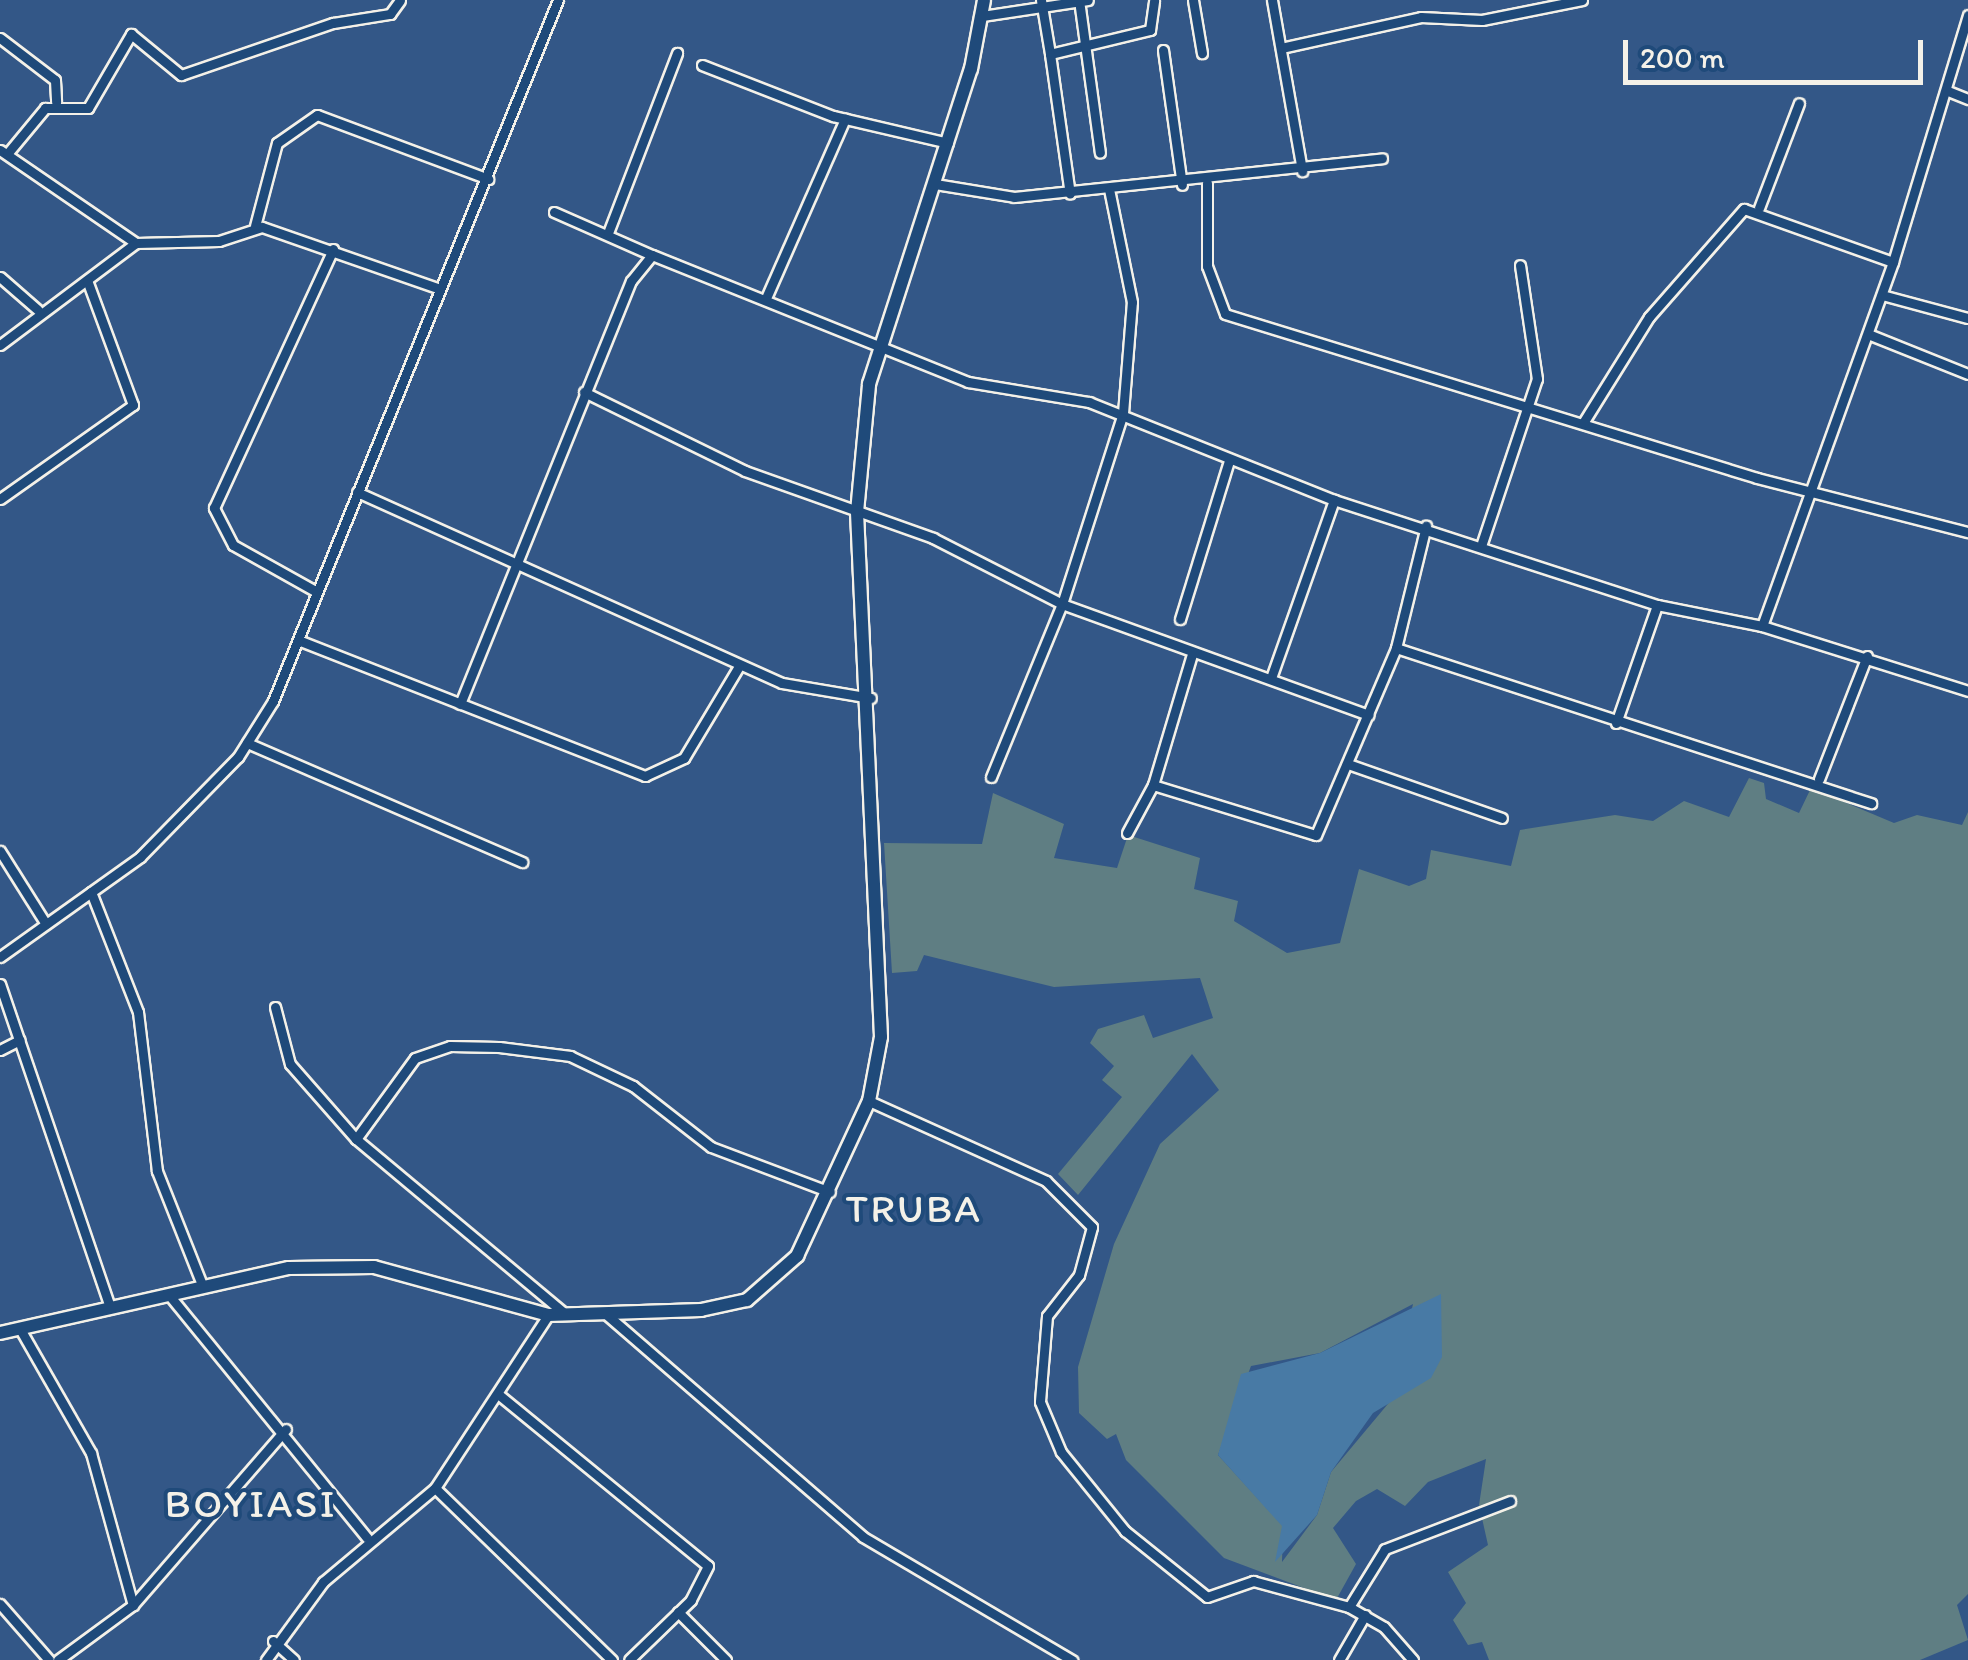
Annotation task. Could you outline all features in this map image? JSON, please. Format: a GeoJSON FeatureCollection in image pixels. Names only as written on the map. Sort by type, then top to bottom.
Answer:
{"type":"FeatureCollection","features":[{"type":"Feature","properties":{"kind":"street"},"geometry":{"type":"LineString","coordinates":[[56,102],[88,108],[131,34],[182,75],[307,30],[390,14],[400,0]]}},
{"type":"Feature","properties":{"kind":"street"},"geometry":{"type":"LineString","coordinates":[[0,957],[90,892],[189,811],[247,743],[298,640],[558,0]]}},
{"type":"Feature","properties":{"kind":"street"},"geometry":{"type":"LineString","coordinates":[[0,1334],[289,1268],[374,1267],[548,1315],[606,1315],[746,1300],[797,1256],[869,1101],[883,994],[857,512],[878,340],[948,143],[984,0]]}},
{"type":"Feature","properties":{"kind":"street"},"geometry":{"type":"LineString","coordinates":[[1050,54],[1155,27],[1154,0]]}},
{"type":"Feature","properties":{"kind":"street"},"geometry":{"type":"LineString","coordinates":[[1193,0],[1202,53]]}},
{"type":"Feature","properties":{"kind":"street"},"geometry":{"type":"LineString","coordinates":[[1285,0],[1272,1],[1302,171]]}},
{"type":"Feature","properties":{"kind":"street"},"geometry":{"type":"LineString","coordinates":[[1447,0],[1450,16]]}},
{"type":"Feature","properties":{"kind":"street"},"geometry":{"type":"LineString","coordinates":[[1525,0],[1528,15]]}},
{"type":"Feature","properties":{"kind":"street"},"geometry":{"type":"LineString","coordinates":[[1282,48],[1450,16],[1528,15],[1582,0]]}},
{"type":"Feature","properties":{"kind":"street"},"geometry":{"type":"LineString","coordinates":[[982,16],[1082,1],[1100,154]]}},
{"type":"Feature","properties":{"kind":"street"},"geometry":{"type":"LineString","coordinates":[[1042,5],[1070,194]]}},
{"type":"Feature","properties":{"kind":"street"},"geometry":{"type":"LineString","coordinates":[[1762,626],[1894,262],[1968,15]]}},
{"type":"Feature","properties":{"kind":"street"},"geometry":{"type":"LineString","coordinates":[[0,38],[55,80],[56,102],[4,152],[136,243]]}},
{"type":"Feature","properties":{"kind":"street"},"geometry":{"type":"LineString","coordinates":[[1163,50],[1182,185]]}},
{"type":"Feature","properties":{"kind":"street"},"geometry":{"type":"LineString","coordinates":[[608,232],[677,53]]}},
{"type":"Feature","properties":{"kind":"street"},"geometry":{"type":"LineString","coordinates":[[702,65],[845,120],[948,143]]}},
{"type":"Feature","properties":{"kind":"street"},"geometry":{"type":"LineString","coordinates":[[1948,91],[1968,98]]}},
{"type":"Feature","properties":{"kind":"street"},"geometry":{"type":"LineString","coordinates":[[1759,208],[1798,103]]}},
{"type":"Feature","properties":{"kind":"street"},"geometry":{"type":"LineString","coordinates":[[255,226],[277,143],[317,115],[488,179]]}},
{"type":"Feature","properties":{"kind":"street"},"geometry":{"type":"LineString","coordinates":[[766,298],[845,120]]}},
{"type":"Feature","properties":{"kind":"street"},"geometry":{"type":"LineString","coordinates":[[935,184],[975,198],[1070,194],[1182,185],[1382,158]]}},
{"type":"Feature","properties":{"kind":"street"},"geometry":{"type":"LineString","coordinates":[[1207,182],[1207,266],[1225,314],[1533,408],[1968,532]]}},
{"type":"Feature","properties":{"kind":"street"},"geometry":{"type":"LineString","coordinates":[[991,776],[1062,604],[1123,413],[1132,302],[1109,189]]}},
{"type":"Feature","properties":{"kind":"street"},"geometry":{"type":"LineString","coordinates":[[1583,422],[1648,318],[1735,214],[1759,208],[1894,262]]}},
{"type":"Feature","properties":{"kind":"street"},"geometry":{"type":"LineString","coordinates":[[554,212],[608,232],[652,255],[878,340],[968,382],[1123,413],[1229,461],[1334,500],[1482,543],[1657,605],[1762,626],[1968,691]]}},
{"type":"Feature","properties":{"kind":"street"},"geometry":{"type":"LineString","coordinates":[[0,344],[38,310],[136,243],[219,241],[255,226],[440,289]]}},
{"type":"Feature","properties":{"kind":"street"},"geometry":{"type":"LineString","coordinates":[[317,592],[232,545],[214,508],[333,250]]}},
{"type":"Feature","properties":{"kind":"street"},"geometry":{"type":"LineString","coordinates":[[460,704],[518,572],[584,392],[638,265],[652,255]]}},
{"type":"Feature","properties":{"kind":"street"},"geometry":{"type":"LineString","coordinates":[[1482,543],[1533,408],[1536,353],[1520,265]]}},
{"type":"Feature","properties":{"kind":"street"},"geometry":{"type":"LineString","coordinates":[[0,277],[38,310]]}},
{"type":"Feature","properties":{"kind":"street"},"geometry":{"type":"LineString","coordinates":[[0,499],[132,405],[87,280]]}},
{"type":"Feature","properties":{"kind":"street"},"geometry":{"type":"LineString","coordinates":[[1882,295],[1968,318]]}},
{"type":"Feature","properties":{"kind":"street"},"geometry":{"type":"LineString","coordinates":[[1868,334],[1968,374]]}},
{"type":"Feature","properties":{"kind":"street"},"geometry":{"type":"LineString","coordinates":[[584,392],[744,472],[932,538],[1062,604],[1368,715]]}},
{"type":"Feature","properties":{"kind":"street"},"geometry":{"type":"LineString","coordinates":[[1180,618],[1229,461]]}},
{"type":"Feature","properties":{"kind":"street"},"geometry":{"type":"LineString","coordinates":[[357,492],[518,572],[739,666],[829,697],[870,698]]}},
{"type":"Feature","properties":{"kind":"street"},"geometry":{"type":"LineString","coordinates":[[1270,678],[1334,500]]}},
{"type":"Feature","properties":{"kind":"street"},"geometry":{"type":"LineString","coordinates":[[1153,785],[1311,836],[1348,764],[1396,648],[1426,526]]}},
{"type":"Feature","properties":{"kind":"street"},"geometry":{"type":"LineString","coordinates":[[1616,723],[1657,605]]}},
{"type":"Feature","properties":{"kind":"street"},"geometry":{"type":"LineString","coordinates":[[298,640],[645,776],[684,758],[739,666]]}},
{"type":"Feature","properties":{"kind":"street"},"geometry":{"type":"LineString","coordinates":[[1396,648],[1616,723],[1819,779],[1871,803]]}},
{"type":"Feature","properties":{"kind":"street"},"geometry":{"type":"LineString","coordinates":[[1127,833],[1153,785],[1192,654]]}},
{"type":"Feature","properties":{"kind":"street"},"geometry":{"type":"LineString","coordinates":[[1819,779],[1867,656]]}},
{"type":"Feature","properties":{"kind":"street"},"geometry":{"type":"LineString","coordinates":[[247,743],[522,862]]}},
{"type":"Feature","properties":{"kind":"street"},"geometry":{"type":"LineString","coordinates":[[1348,764],[1502,818]]}},
{"type":"Feature","properties":{"kind":"street"},"geometry":{"type":"LineString","coordinates":[[0,851],[46,924]]}},
{"type":"Feature","properties":{"kind":"street"},"geometry":{"type":"LineString","coordinates":[[90,892],[138,1012],[157,1170],[203,1287]]}},
{"type":"Feature","properties":{"kind":"street"},"geometry":{"type":"LineString","coordinates":[[0,984],[110,1308]]}},
{"type":"Feature","properties":{"kind":"street"},"geometry":{"type":"LineString","coordinates":[[275,1008],[290,1064],[356,1139],[565,1314]]}},
{"type":"Feature","properties":{"kind":"street"},"geometry":{"type":"LineString","coordinates":[[0,1050],[20,1040]]}},
{"type":"Feature","properties":{"kind":"street"},"geometry":{"type":"LineString","coordinates":[[356,1139],[414,1058],[450,1046],[499,1047],[570,1056],[633,1086],[711,1147],[830,1192]]}},
{"type":"Feature","properties":{"kind":"street"},"geometry":{"type":"LineString","coordinates":[[869,1101],[1046,1181],[1092,1227],[1079,1275],[1048,1316],[1040,1402],[1061,1452],[1125,1531],[1207,1597],[1253,1581],[1349,1606],[1365,1615],[1413,1660]]}},
{"type":"Feature","properties":{"kind":"street"},"geometry":{"type":"LineString","coordinates":[[169,1295],[212,1355],[286,1429],[367,1538]]}},
{"type":"Feature","properties":{"kind":"street"},"geometry":{"type":"LineString","coordinates":[[266,1660],[273,1641],[367,1538],[435,1488],[548,1315]]}},
{"type":"Feature","properties":{"kind":"street"},"geometry":{"type":"LineString","coordinates":[[606,1315],[863,1537],[1072,1660]]}},
{"type":"Feature","properties":{"kind":"street"},"geometry":{"type":"LineString","coordinates":[[20,1329],[91,1454],[133,1605]]}},
{"type":"Feature","properties":{"kind":"street"},"geometry":{"type":"LineString","coordinates":[[498,1394],[706,1562],[702,1586],[629,1660]]}},
{"type":"Feature","properties":{"kind":"street"},"geometry":{"type":"LineString","coordinates":[[58,1660],[80,1648],[133,1605],[286,1429]]}},
{"type":"Feature","properties":{"kind":"street"},"geometry":{"type":"LineString","coordinates":[[435,1488],[612,1660]]}},
{"type":"Feature","properties":{"kind":"street"},"geometry":{"type":"LineString","coordinates":[[1349,1606],[1385,1549],[1510,1502]]}},
{"type":"Feature","properties":{"kind":"street"},"geometry":{"type":"LineString","coordinates":[[0,1604],[49,1660]]}},
{"type":"Feature","properties":{"kind":"street"},"geometry":{"type":"LineString","coordinates":[[678,1612],[726,1660]]}},
{"type":"Feature","properties":{"kind":"street"},"geometry":{"type":"LineString","coordinates":[[1339,1660],[1365,1615]]}},
{"type":"Feature","properties":{"kind":"street"},"geometry":{"type":"LineString","coordinates":[[273,1641],[294,1660]]}},
{"type":"Feature","properties":{"kind":"street"},"geometry":{"type":"LineString","coordinates":[[80,1648],[88,1660]]}},
{"type":"Feature","properties":{"kind":"green space"},"geometry":{"type":"Polygon","coordinates":[[[1749,778],[1764,783],[1766,799],[1799,813],[1811,788],[1894,823],[1917,815],[1962,825],[1968,812],[1968,1594],[1957,1605],[1968,1640],[1920,1660],[1489,1660],[1482,1642],[1468,1645],[1453,1620],[1466,1603],[1448,1572],[1488,1545],[1479,1505],[1486,1459],[1428,1482],[1405,1506],[1377,1489],[1356,1501],[1333,1528],[1356,1564],[1336,1600],[1224,1558],[1126,1460],[1116,1434],[1107,1439],[1079,1413],[1078,1367],[1114,1244],[1160,1144],[1219,1090],[1192,1054],[1078,1195],[1058,1174],[1122,1097],[1102,1080],[1114,1066],[1090,1043],[1098,1029],[1144,1015],[1153,1038],[1213,1018],[1200,978],[1054,987],[924,955],[917,971],[892,973],[884,843],[982,844],[993,793],[1064,824],[1054,858],[1117,868],[1128,835],[1200,858],[1194,889],[1238,901],[1234,921],[1287,953],[1340,943],[1359,869],[1409,886],[1426,879],[1431,850],[1511,866],[1520,830],[1615,815],[1653,821],[1684,801],[1729,817],[1749,778]],[[1413,1304],[1320,1353],[1251,1366],[1218,1455],[1283,1526],[1282,1562],[1317,1515],[1331,1472],[1392,1399],[1413,1304]]]}},
{"type":"Feature","properties":{"kind":"water"},"geometry":{"type":"Polygon","coordinates":[[[1441,1294],[1442,1357],[1431,1378],[1373,1413],[1331,1472],[1317,1515],[1275,1562],[1282,1526],[1218,1455],[1241,1374],[1320,1353],[1441,1294]]]}},
{"type":"Feature","properties":{"kind":"district","name":"TRUBA"},"geometry":{"type":"Point","coordinates":[914,1208]}},
{"type":"Feature","properties":{"kind":"district","name":"BOYIASI"},"geometry":{"type":"Point","coordinates":[251,1503]}}]}
